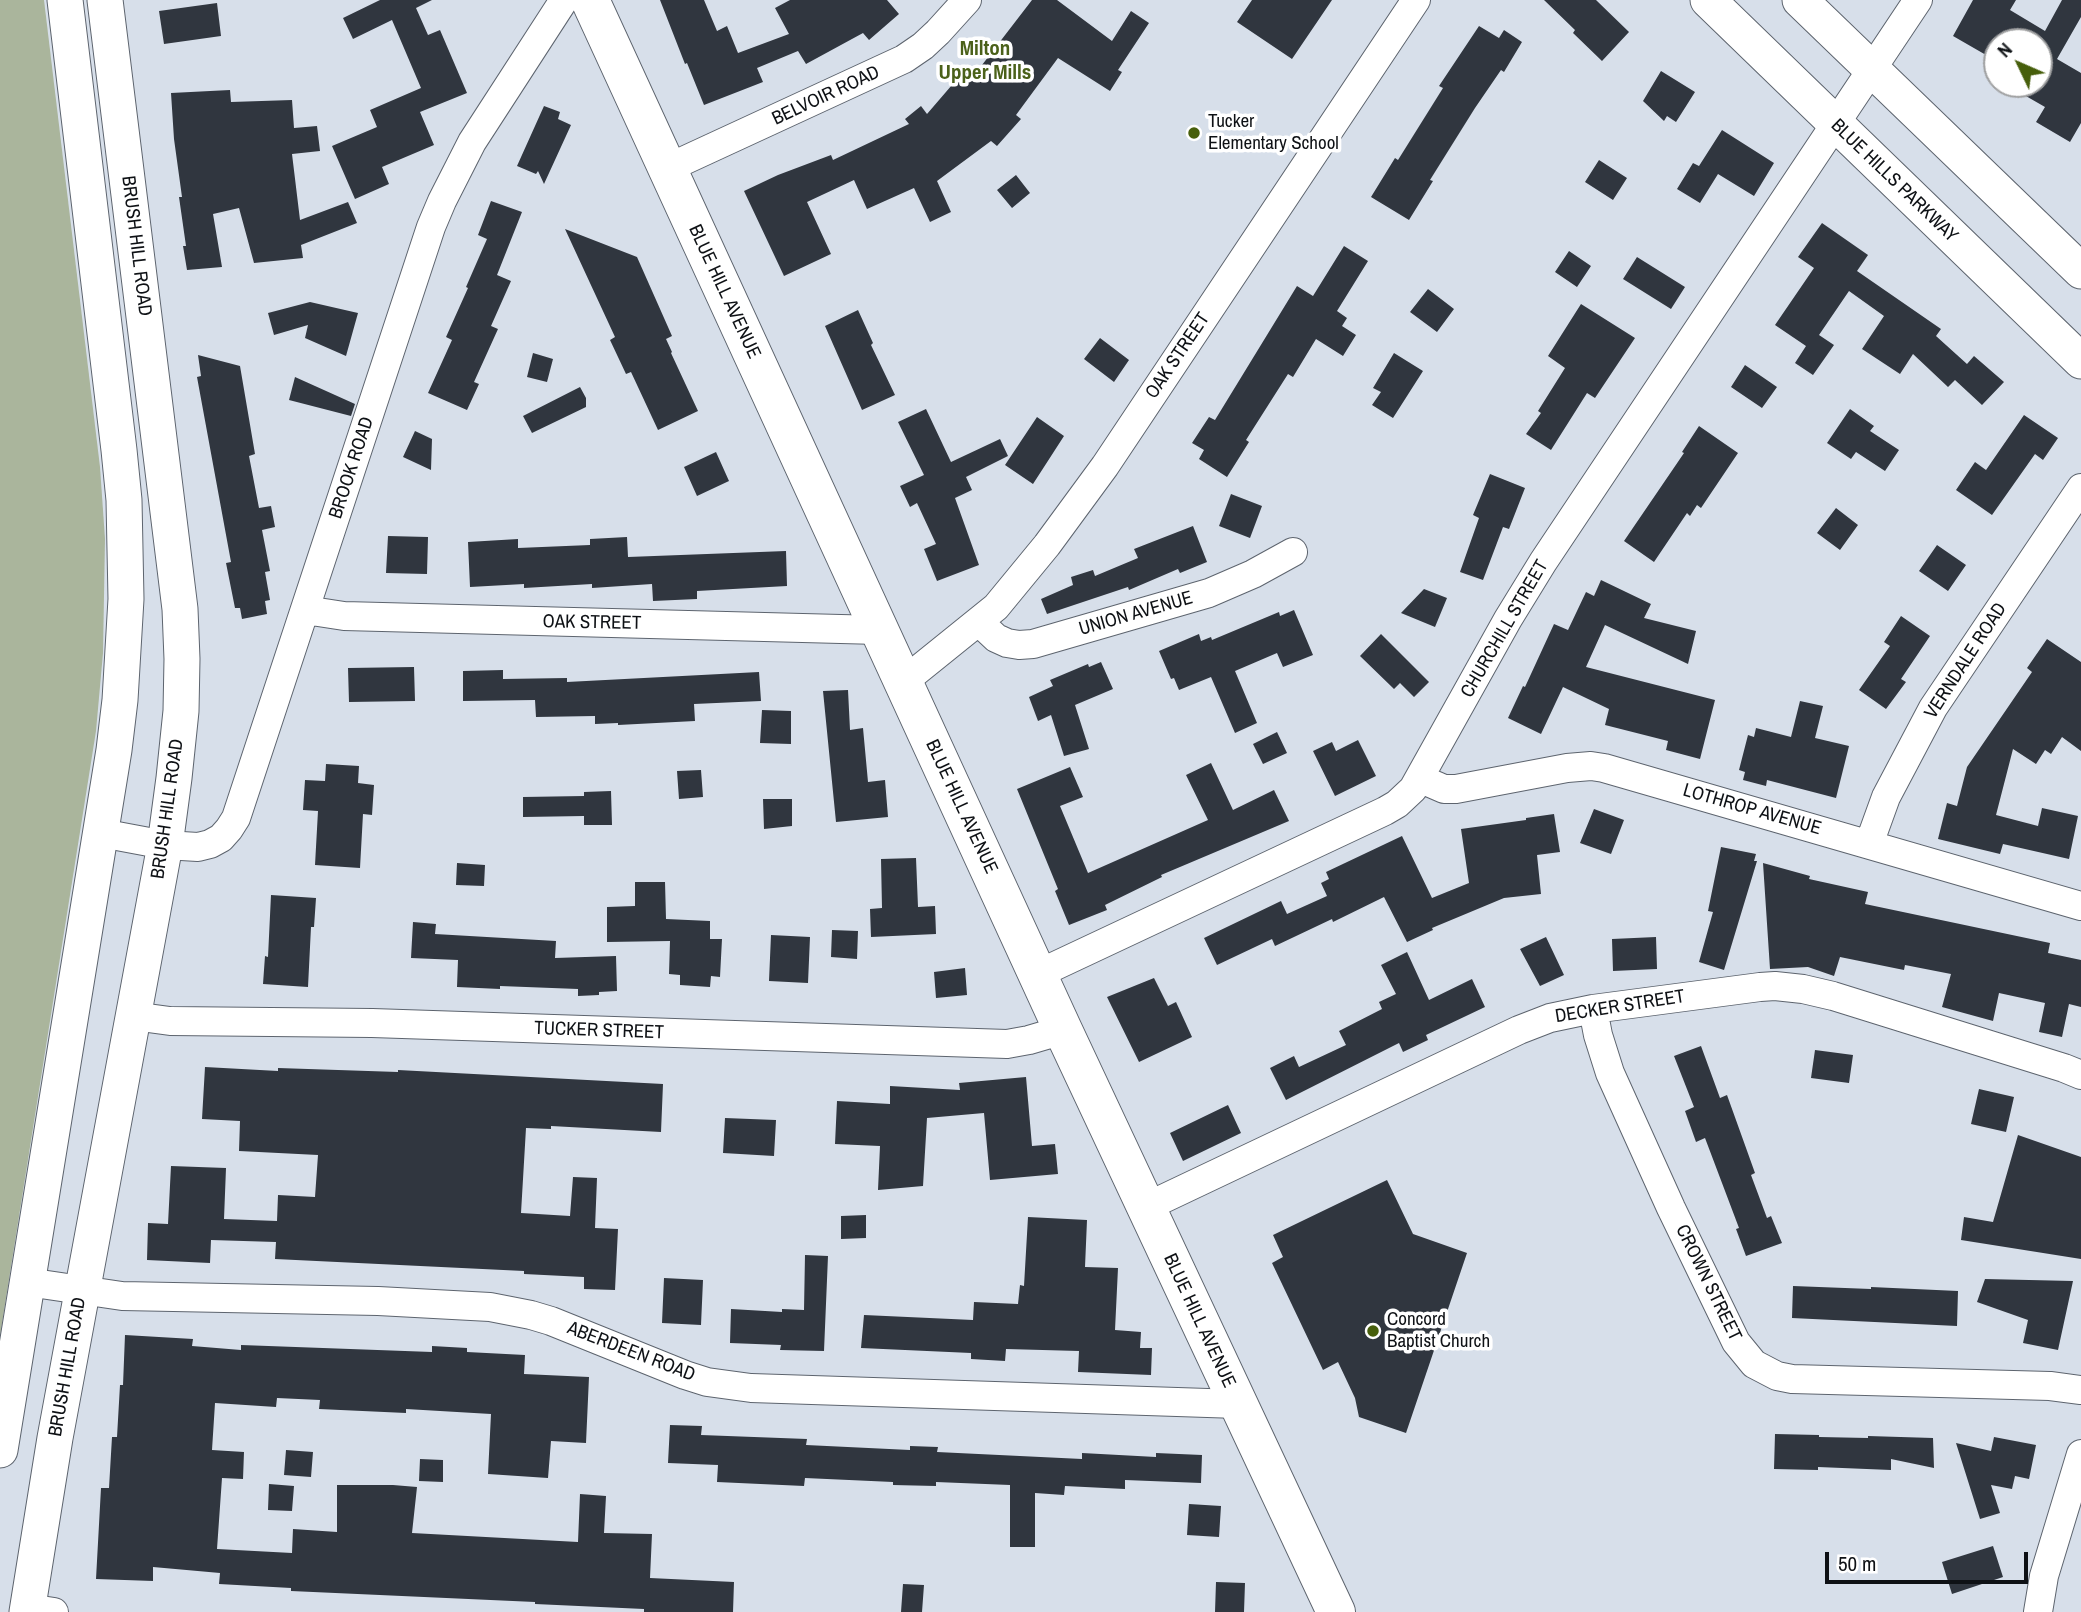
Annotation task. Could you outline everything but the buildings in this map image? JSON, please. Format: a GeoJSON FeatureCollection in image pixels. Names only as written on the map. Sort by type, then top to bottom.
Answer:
{"type":"FeatureCollection","features":[{"type":"Feature","properties":{"kind":"highway","name":"BLUE HILL AVENUE"},"geometry":{"type":"LineString","coordinates":[[590,0],[1063,1030],[1336,1612]]}},
{"type":"Feature","properties":{"kind":"main road"},"geometry":{"type":"LineString","coordinates":[[0,1450],[114,750],[126,599],[124,499],[65,0]]}},
{"type":"Feature","properties":{"kind":"main road","name":"BRUSH HILL ROAD"},"geometry":{"type":"LineString","coordinates":[[36,1611],[55,1437],[165,845],[181,711],[180,609],[105,0]]}},
{"type":"Feature","properties":{"kind":"main road","name":"BLUE HILLS PARKWAY"},"geometry":{"type":"LineString","coordinates":[[1708,0],[2081,361]]}},
{"type":"Feature","properties":{"kind":"main road"},"geometry":{"type":"LineString","coordinates":[[1800,0],[2081,271]]}},
{"type":"Feature","properties":{"kind":"street","name":"BROOK ROAD"},"geometry":{"type":"LineString","coordinates":[[100,833],[165,845],[198,847],[221,838],[229,830],[241,806],[431,227],[472,142],[564,0]]}},
{"type":"Feature","properties":{"kind":"street","name":"BELVOIR ROAD"},"geometry":{"type":"LineString","coordinates":[[668,168],[904,59],[938,32],[967,0]]}},
{"type":"Feature","properties":{"kind":"street","name":"OAK STREET"},"geometry":{"type":"LineString","coordinates":[[903,682],[979,622],[1030,567],[1105,466],[1416,0]]}},
{"type":"Feature","properties":{"kind":"street","name":"CHURCHILL STREET"},"geometry":{"type":"LineString","coordinates":[[1038,974],[1385,811],[1406,797],[1421,779],[1537,571],[1918,0]]}},
{"type":"Feature","properties":{"kind":"street","name":"VERNDALE ROAD"},"geometry":{"type":"LineString","coordinates":[[1869,844],[1886,797],[1933,708],[2081,488]]}},
{"type":"Feature","properties":{"kind":"street","name":"UNION AVENUE"},"geometry":{"type":"LineString","coordinates":[[979,622],[996,638],[1007,643],[1033,644],[1209,593],[1253,574],[1293,552]]}},
{"type":"Feature","properties":{"kind":"street","name":"OAK STREET"},"geometry":{"type":"LineString","coordinates":[[305,610],[344,617],[879,630]]}},
{"type":"Feature","properties":{"kind":"street","name":"LOTHROP AVENUE"},"geometry":{"type":"LineString","coordinates":[[1421,779],[1444,789],[1455,789],[1567,768],[1604,768],[2081,906]]}},
{"type":"Feature","properties":{"kind":"street","name":"DECKER STREET"},"geometry":{"type":"LineString","coordinates":[[1146,1207],[1519,1030],[1550,1018],[1593,1009],[1760,988],[1796,988],[1833,996],[2081,1075]]}},
{"type":"Feature","properties":{"kind":"street","name":"CROWN STREET"},"geometry":{"type":"LineString","coordinates":[[1593,1009],[1610,1073],[1671,1208],[1736,1342],[1754,1364],[1764,1371],[1792,1379],[2050,1385],[2081,1390]]}},
{"type":"Feature","properties":{"kind":"street","name":"TUCKER STREET"},"geometry":{"type":"LineString","coordinates":[[133,1016],[170,1021],[372,1023],[1007,1044],[1063,1030]]}},
{"type":"Feature","properties":{"kind":"street","name":"ABERDEEN ROAD"},"geometry":{"type":"LineString","coordinates":[[27,1282],[122,1296],[378,1301],[490,1307],[551,1321],[685,1376],[751,1388],[1238,1404]]}},
{"type":"Feature","properties":{"kind":"street"},"geometry":{"type":"LineString","coordinates":[[2038,1612],[2044,1576],[2081,1454]]}},
{"type":"Feature","properties":{"kind":"green space"},"geometry":{"type":"Polygon","coordinates":[[[0,0],[44,0],[100,467],[105,539],[103,653],[96,731],[0,1336],[0,0]]]}},
{"type":"Feature","properties":{"kind":"place","name":"Tucker Elementary School"},"geometry":{"type":"Point","coordinates":[1194,133]}},
{"type":"Feature","properties":{"kind":"place","name":"Concord Baptist Church"},"geometry":{"type":"Point","coordinates":[1373,1331]}},
{"type":"Feature","properties":{"kind":"district","name":"Milton Upper Mills"},"geometry":{"type":"Point","coordinates":[985,61]}}]}
